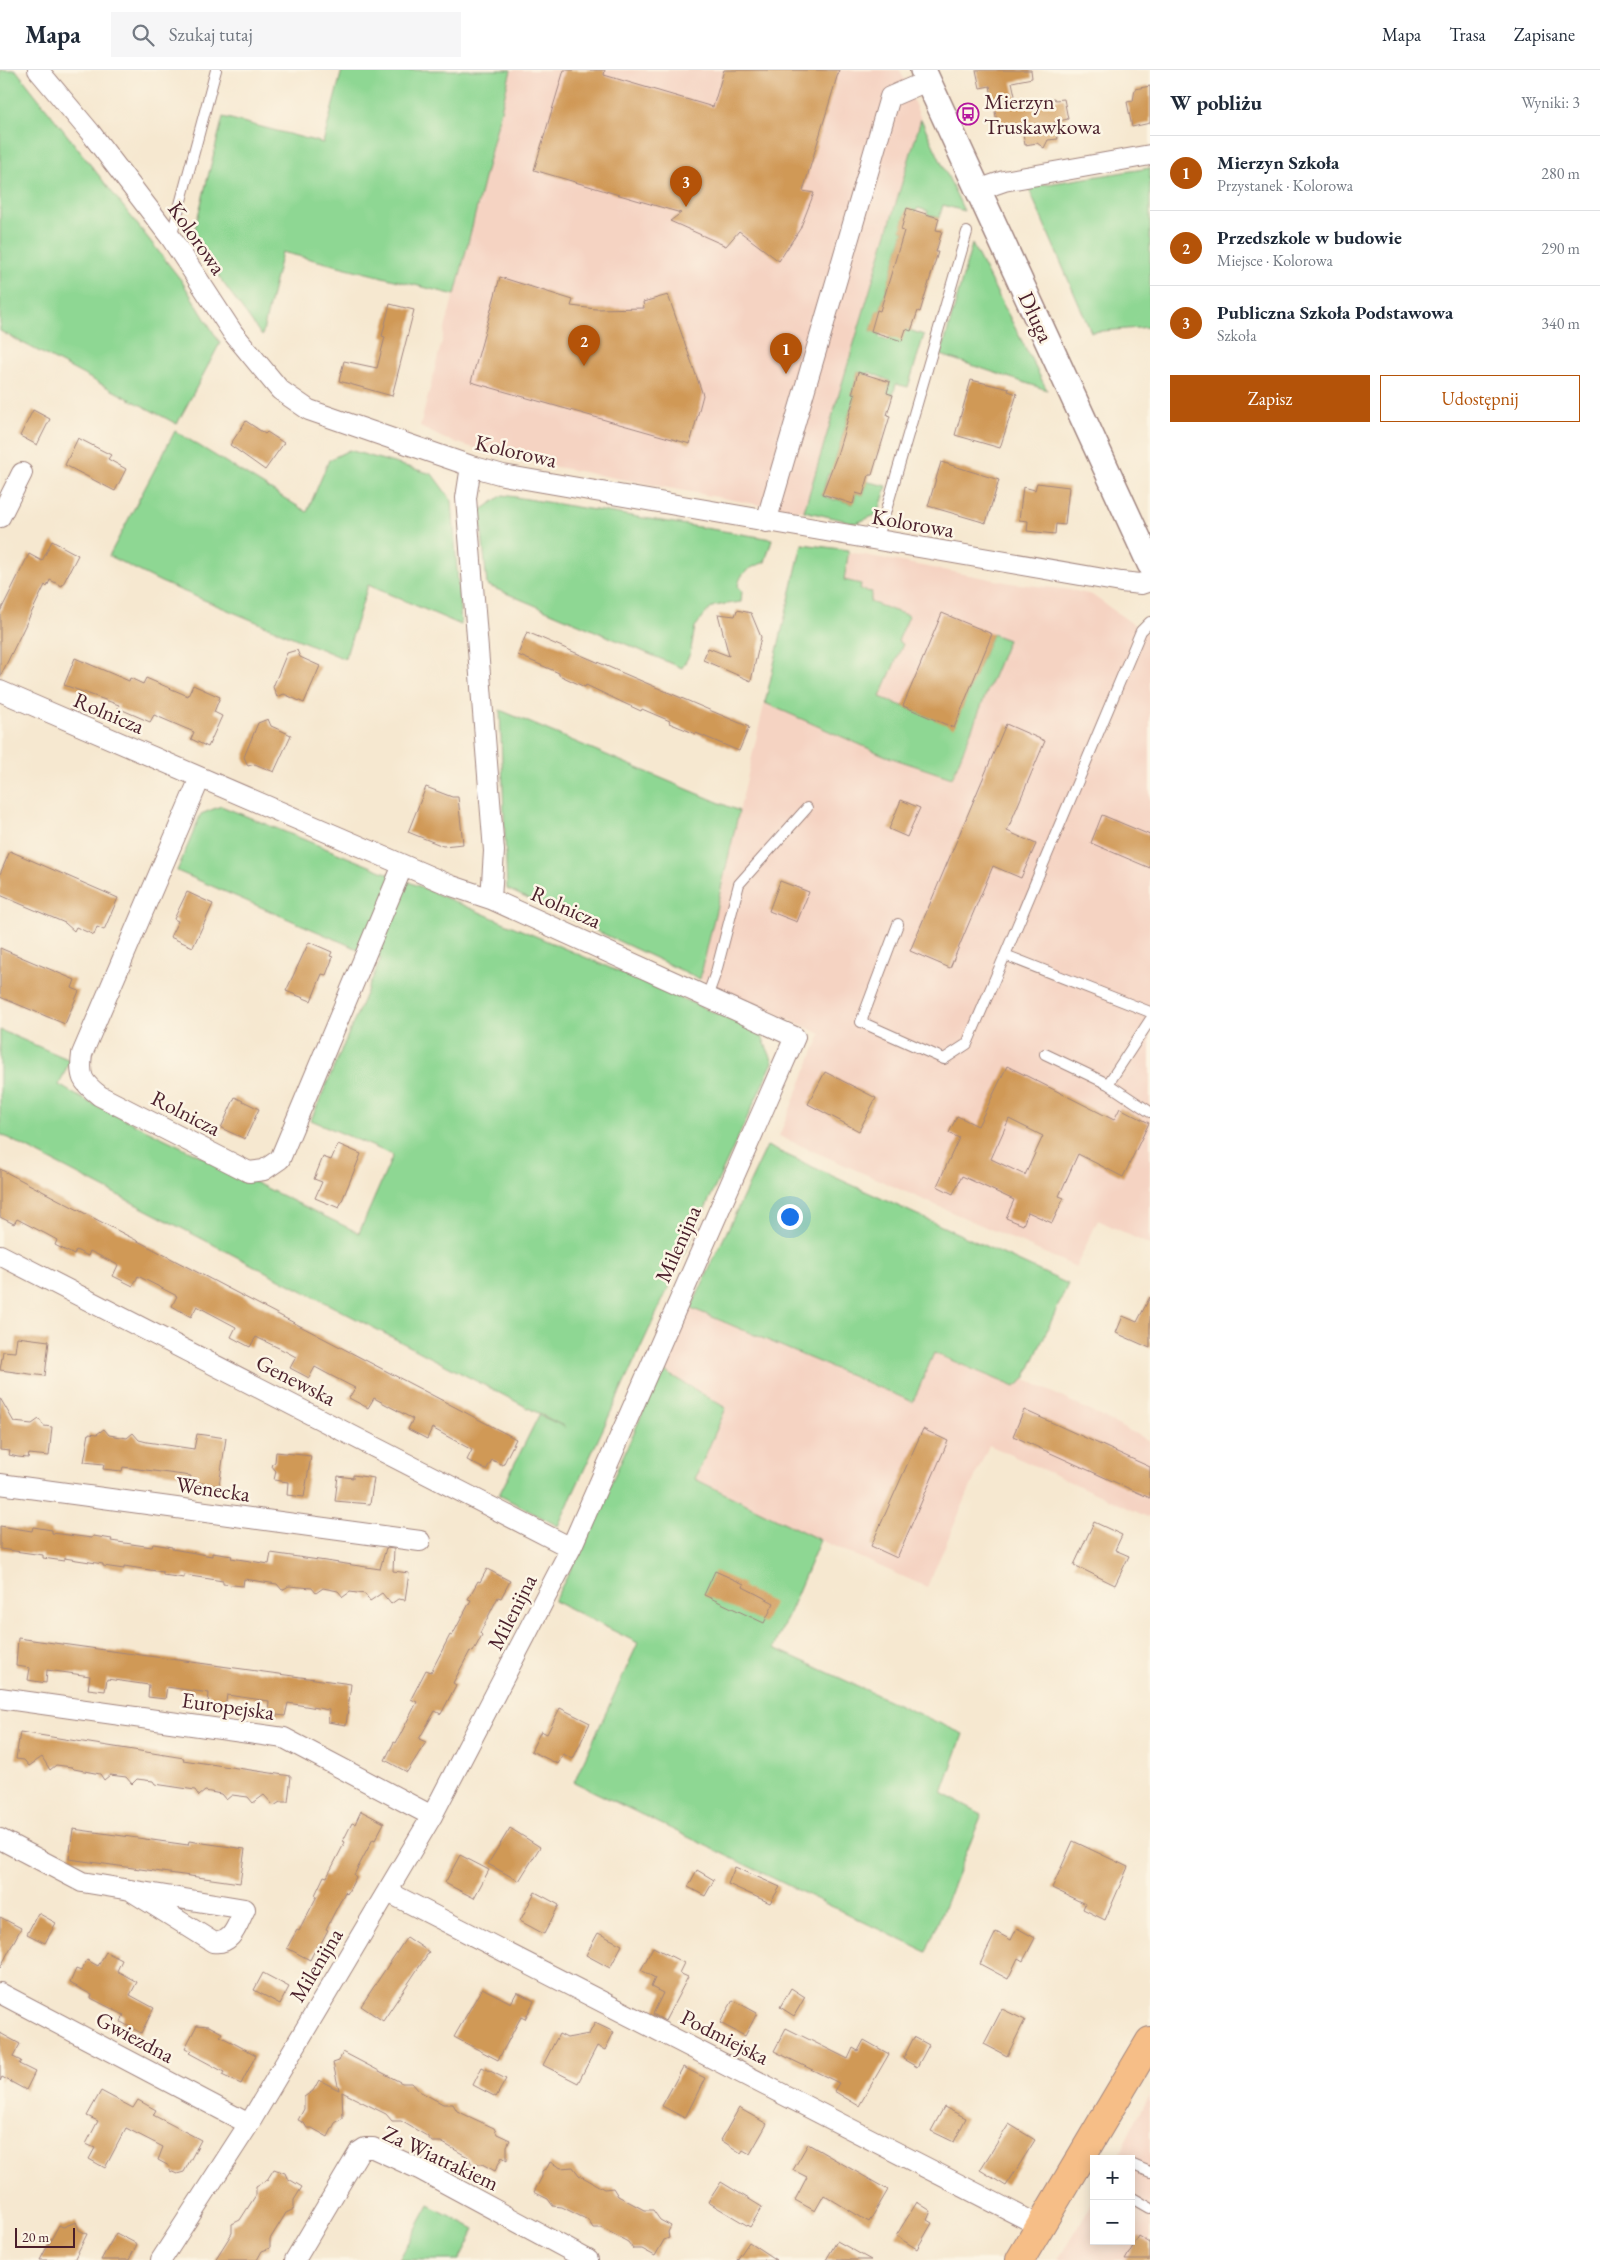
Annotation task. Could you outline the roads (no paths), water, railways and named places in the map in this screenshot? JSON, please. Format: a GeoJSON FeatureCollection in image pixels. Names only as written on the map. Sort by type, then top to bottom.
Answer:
{"type":"FeatureCollection","features":[{"type":"Feature","properties":{"kind":"main road"},"geometry":{"type":"LineString","coordinates":[[1020,2260],[1040,2226],[1089,2153],[1150,2041]]}},
{"type":"Feature","properties":{"kind":"street","name":"Kolorowa"},"geometry":{"type":"LineString","coordinates":[[38,70],[90,132],[171,238],[233,333],[280,390],[308,410],[471,466],[503,475],[1121,582],[1141,584],[1150,581]]}},
{"type":"Feature","properties":{"kind":"street","name":"Długa"},"geometry":{"type":"LineString","coordinates":[[925,75],[1150,564]]}},
{"type":"Feature","properties":{"kind":"street"},"geometry":{"type":"LineString","coordinates":[[766,522],[890,97],[925,75]]}},
{"type":"Feature","properties":{"kind":"street"},"geometry":{"type":"LineString","coordinates":[[978,190],[1004,181],[1150,155]]}},
{"type":"Feature","properties":{"kind":"street"},"geometry":{"type":"LineString","coordinates":[[471,466],[466,498],[494,851],[490,899]]}},
{"type":"Feature","properties":{"kind":"street"},"geometry":{"type":"LineString","coordinates":[[0,517],[22,473]]}},
{"type":"Feature","properties":{"kind":"street","name":"Rolnicza"},"geometry":{"type":"LineString","coordinates":[[0,691],[452,886],[490,899],[707,997]]}},
{"type":"Feature","properties":{"kind":"street","name":"Rolnicza"},"geometry":{"type":"LineString","coordinates":[[200,778],[82,1054],[80,1071],[88,1086],[100,1096],[249,1172],[264,1170],[280,1159],[403,865]]}},
{"type":"Feature","properties":{"kind":"street","name":"Milenijna"},"geometry":{"type":"LineString","coordinates":[[161,2260],[249,2124],[432,1816],[571,1548],[795,1037],[707,997]]}},
{"type":"Feature","properties":{"kind":"street","name":"Genewska"},"geometry":{"type":"LineString","coordinates":[[0,1255],[571,1548]]}},
{"type":"Feature","properties":{"kind":"street","name":"Wenecka"},"geometry":{"type":"LineString","coordinates":[[0,1484],[420,1541]]}},
{"type":"Feature","properties":{"kind":"street","name":"Europejska"},"geometry":{"type":"LineString","coordinates":[[0,1698],[284,1738],[432,1816]]}},
{"type":"Feature","properties":{"kind":"street"},"geometry":{"type":"LineString","coordinates":[[0,1839],[82,1882],[133,1892],[245,1908],[228,1941],[222,1943],[213,1942],[133,1892]]}},
{"type":"Feature","properties":{"kind":"street","name":"Podmiejska"},"geometry":{"type":"LineString","coordinates":[[388,1892],[1040,2226]]}},
{"type":"Feature","properties":{"kind":"street","name":"Gwiezdna"},"geometry":{"type":"LineString","coordinates":[[0,1993],[249,2124]]}},
{"type":"Feature","properties":{"kind":"street","name":"Za Wiatrakiem"},"geometry":{"type":"LineString","coordinates":[[295,2260],[359,2152],[365,2148],[373,2148],[421,2170],[588,2260]]}},
{"type":"Feature","properties":{"kind":"lane"},"geometry":{"type":"LineString","coordinates":[[171,238],[216,70]]}},
{"type":"Feature","properties":{"kind":"lane"},"geometry":{"type":"LineString","coordinates":[[877,541],[967,232]]}},
{"type":"Feature","properties":{"kind":"lane"},"geometry":{"type":"LineString","coordinates":[[898,924],[861,1022],[944,1059],[967,1044],[1141,632],[1150,622]]}},
{"type":"Feature","properties":{"kind":"lane"},"geometry":{"type":"LineString","coordinates":[[707,997],[716,972],[739,884],[807,808]]}},
{"type":"Feature","properties":{"kind":"lane"},"geometry":{"type":"LineString","coordinates":[[1005,955],[1150,1012]]}},
{"type":"Feature","properties":{"kind":"lane"},"geometry":{"type":"LineString","coordinates":[[1108,1084],[1150,1020]]}},
{"type":"Feature","properties":{"kind":"lane"},"geometry":{"type":"LineString","coordinates":[[1045,1054],[1108,1084],[1150,1112]]}},
{"type":"Feature","properties":{"kind":"lane"},"geometry":{"type":"LineString","coordinates":[[1135,2166],[1150,2172]]}},
{"type":"Feature","properties":{"kind":"lane"},"geometry":{"type":"LineString","coordinates":[[1135,2199],[1150,2208]]}},
{"type":"Feature","properties":{"kind":"place","name":"Mierzyn Truskawkowa"},"geometry":{"type":"Point","coordinates":[968,114]}},
{"type":"Feature","properties":{"kind":"place","name":"Publiczna Szkoła Podstawowa"},"geometry":{"type":"Point","coordinates":[686,207]}},
{"type":"Feature","properties":{"kind":"place","name":"Przedszkole w budowie"},"geometry":{"type":"Point","coordinates":[584,366]}},
{"type":"Feature","properties":{"kind":"place","name":"Mierzyn Szkoła"},"geometry":{"type":"Point","coordinates":[786,374]}}]}
